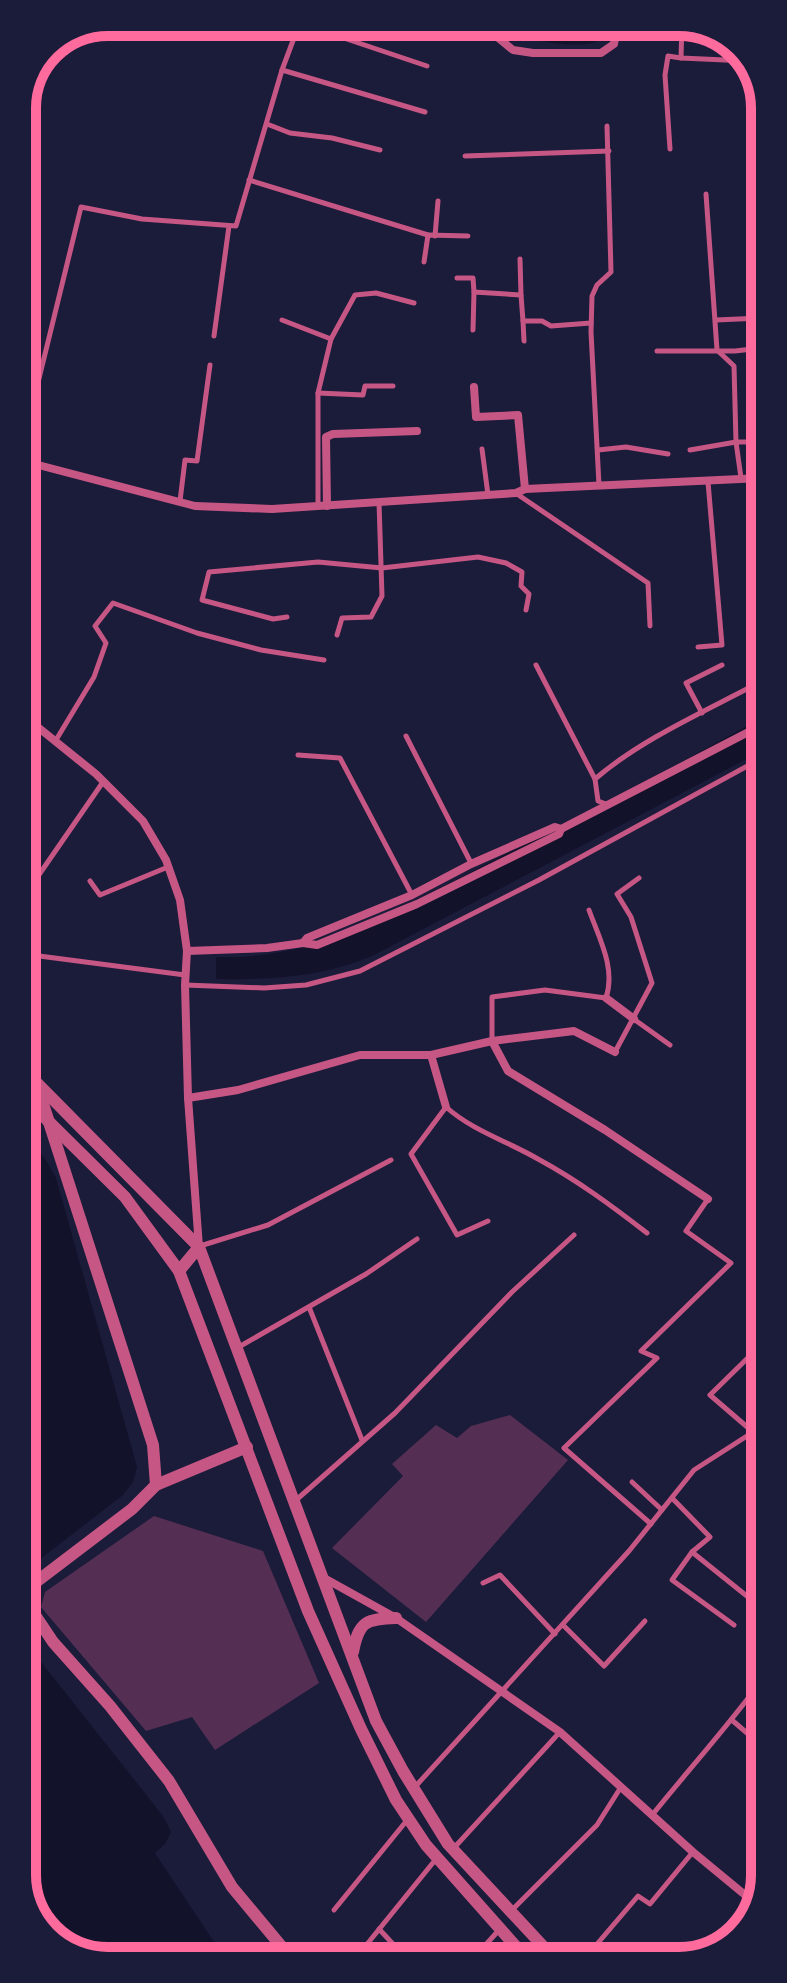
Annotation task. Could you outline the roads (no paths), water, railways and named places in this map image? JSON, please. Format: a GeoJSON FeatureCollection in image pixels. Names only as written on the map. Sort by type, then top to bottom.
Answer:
{"type":"FeatureCollection","features":[{"type":"Feature","properties":{"kind":"street"},"geometry":{"type":"LineString","coordinates":[[496,36],[513,50],[589,54],[601,53],[614,44],[615,36]]}},
{"type":"Feature","properties":{"kind":"street"},"geometry":{"type":"LineString","coordinates":[[474,387],[476,417],[518,415],[525,489]]}},
{"type":"Feature","properties":{"kind":"street"},"geometry":{"type":"LineString","coordinates":[[323,506],[326,437],[333,434],[417,431]]}},
{"type":"Feature","properties":{"kind":"street"},"geometry":{"type":"LineString","coordinates":[[36,464],[195,506],[272,509],[488,496],[525,489],[751,479]]}},
{"type":"Feature","properties":{"kind":"street"},"geometry":{"type":"LineString","coordinates":[[36,725],[104,781],[143,821],[168,867],[180,900],[187,951],[188,1098],[199,1247],[376,1721],[413,1789],[453,1849],[544,1947]]}},
{"type":"Feature","properties":{"kind":"street"},"geometry":{"type":"LineString","coordinates":[[303,943],[307,938],[412,895],[471,864],[559,834],[561,829],[607,804],[751,731]]}},
{"type":"Feature","properties":{"kind":"street"},"geometry":{"type":"LineString","coordinates":[[187,951],[267,948],[303,943],[317,945],[417,904],[503,855]]}},
{"type":"Feature","properties":{"kind":"street"},"geometry":{"type":"LineString","coordinates":[[412,895],[417,904]]}},
{"type":"Feature","properties":{"kind":"street"},"geometry":{"type":"LineString","coordinates":[[606,998],[634,1019]]}},
{"type":"Feature","properties":{"kind":"street"},"geometry":{"type":"LineString","coordinates":[[188,1098],[238,1090],[360,1055],[431,1055],[492,1041],[574,1031],[615,1052]]}},
{"type":"Feature","properties":{"kind":"street"},"geometry":{"type":"LineString","coordinates":[[492,1041],[508,1071],[605,1130],[708,1199]]}},
{"type":"Feature","properties":{"kind":"street"},"geometry":{"type":"LineString","coordinates":[[431,1055],[446,1107]]}},
{"type":"Feature","properties":{"kind":"street"},"geometry":{"type":"LineString","coordinates":[[36,1082],[199,1247]]}},
{"type":"Feature","properties":{"kind":"street"},"geometry":{"type":"LineString","coordinates":[[36,1082],[153,1445],[156,1485]]}},
{"type":"Feature","properties":{"kind":"street"},"geometry":{"type":"LineString","coordinates":[[36,1110],[125,1197],[179,1271],[298,1586],[361,1729],[408,1818],[437,1858],[516,1947]]}},
{"type":"Feature","properties":{"kind":"street"},"geometry":{"type":"LineString","coordinates":[[179,1271],[199,1247]]}},
{"type":"Feature","properties":{"kind":"street"},"geometry":{"type":"LineString","coordinates":[[36,1582],[132,1509],[156,1485],[247,1447]]}},
{"type":"Feature","properties":{"kind":"street"},"geometry":{"type":"LineString","coordinates":[[298,1586],[323,1578],[396,1618],[502,1690],[560,1732],[747,1897]]}},
{"type":"Feature","properties":{"kind":"street"},"geometry":{"type":"LineString","coordinates":[[36,1616],[53,1642],[110,1706],[169,1781],[232,1887],[282,1947]]}},
{"type":"Feature","properties":{"kind":"street"},"geometry":{"type":"LineString","coordinates":[[352,1655],[356,1633],[364,1623],[374,1619],[396,1618]]}},
{"type":"Feature","properties":{"kind":"lane"},"geometry":{"type":"LineString","coordinates":[[36,391],[81,207],[142,219],[236,226],[295,36]]}},
{"type":"Feature","properties":{"kind":"lane"},"geometry":{"type":"LineString","coordinates":[[340,36],[427,66]]}},
{"type":"Feature","properties":{"kind":"lane"},"geometry":{"type":"LineString","coordinates":[[681,58],[682,36]]}},
{"type":"Feature","properties":{"kind":"lane"},"geometry":{"type":"LineString","coordinates":[[670,149],[665,75],[668,56],[733,60]]}},
{"type":"Feature","properties":{"kind":"lane"},"geometry":{"type":"LineString","coordinates":[[282,70],[425,112]]}},
{"type":"Feature","properties":{"kind":"lane"},"geometry":{"type":"LineString","coordinates":[[267,124],[290,133],[332,138],[380,150]]}},
{"type":"Feature","properties":{"kind":"lane"},"geometry":{"type":"LineString","coordinates":[[599,485],[591,323],[592,296],[597,285],[611,272],[607,126]]}},
{"type":"Feature","properties":{"kind":"lane"},"geometry":{"type":"LineString","coordinates":[[465,156],[609,151]]}},
{"type":"Feature","properties":{"kind":"lane"},"geometry":{"type":"LineString","coordinates":[[249,180],[432,236],[468,236]]}},
{"type":"Feature","properties":{"kind":"lane"},"geometry":{"type":"LineString","coordinates":[[706,194],[717,350],[734,366],[736,442],[741,479]]}},
{"type":"Feature","properties":{"kind":"lane"},"geometry":{"type":"LineString","coordinates":[[424,262],[438,201]]}},
{"type":"Feature","properties":{"kind":"lane"},"geometry":{"type":"LineString","coordinates":[[214,336],[229,226]]}},
{"type":"Feature","properties":{"kind":"lane"},"geometry":{"type":"LineString","coordinates":[[520,259],[524,341]]}},
{"type":"Feature","properties":{"kind":"lane"},"geometry":{"type":"LineString","coordinates":[[457,278],[473,278],[473,330]]}},
{"type":"Feature","properties":{"kind":"lane"},"geometry":{"type":"LineString","coordinates":[[474,292],[521,295]]}},
{"type":"Feature","properties":{"kind":"lane"},"geometry":{"type":"LineString","coordinates":[[323,506],[318,393],[331,339],[355,295],[376,293],[414,303]]}},
{"type":"Feature","properties":{"kind":"lane"},"geometry":{"type":"LineString","coordinates":[[716,320],[751,318]]}},
{"type":"Feature","properties":{"kind":"lane"},"geometry":{"type":"LineString","coordinates":[[282,320],[331,339]]}},
{"type":"Feature","properties":{"kind":"lane"},"geometry":{"type":"LineString","coordinates":[[523,321],[542,321],[551,326],[591,323]]}},
{"type":"Feature","properties":{"kind":"lane"},"geometry":{"type":"LineString","coordinates":[[657,351],[751,348]]}},
{"type":"Feature","properties":{"kind":"lane"},"geometry":{"type":"LineString","coordinates":[[180,502],[185,460],[197,461],[210,365]]}},
{"type":"Feature","properties":{"kind":"lane"},"geometry":{"type":"LineString","coordinates":[[318,393],[363,395],[365,386],[393,386]]}},
{"type":"Feature","properties":{"kind":"lane"},"geometry":{"type":"LineString","coordinates":[[690,450],[751,442]]}},
{"type":"Feature","properties":{"kind":"lane"},"geometry":{"type":"LineString","coordinates":[[598,450],[626,447],[668,454]]}},
{"type":"Feature","properties":{"kind":"lane"},"geometry":{"type":"LineString","coordinates":[[482,449],[488,496]]}},
{"type":"Feature","properties":{"kind":"lane"},"geometry":{"type":"LineString","coordinates":[[698,647],[722,645],[708,482]]}},
{"type":"Feature","properties":{"kind":"lane"},"geometry":{"type":"LineString","coordinates":[[516,493],[648,583],[650,626]]}},
{"type":"Feature","properties":{"kind":"lane"},"geometry":{"type":"LineString","coordinates":[[337,635],[342,618],[371,617],[382,596],[379,502]]}},
{"type":"Feature","properties":{"kind":"lane"},"geometry":{"type":"LineString","coordinates":[[287,617],[273,619],[202,600],[209,572],[318,562],[382,568],[478,557],[506,563],[522,572],[521,586],[529,594],[526,610]]}},
{"type":"Feature","properties":{"kind":"lane"},"geometry":{"type":"LineString","coordinates":[[56,740],[94,677],[106,643],[95,626],[113,603],[197,633],[261,650],[324,660]]}},
{"type":"Feature","properties":{"kind":"lane"},"geometry":{"type":"LineString","coordinates":[[536,665],[595,779],[598,801],[607,804]]}},
{"type":"Feature","properties":{"kind":"lane"},"geometry":{"type":"LineString","coordinates":[[702,713],[686,683],[722,665]]}},
{"type":"Feature","properties":{"kind":"lane"},"geometry":{"type":"LineString","coordinates":[[595,779],[610,766],[751,687]]}},
{"type":"Feature","properties":{"kind":"lane"},"geometry":{"type":"LineString","coordinates":[[406,736],[471,864]]}},
{"type":"Feature","properties":{"kind":"lane"},"geometry":{"type":"LineString","coordinates":[[298,755],[340,758],[412,895]]}},
{"type":"Feature","properties":{"kind":"lane"},"geometry":{"type":"LineString","coordinates":[[36,956],[185,980],[264,988],[306,985],[360,971],[539,880],[751,764]]}},
{"type":"Feature","properties":{"kind":"lane"},"geometry":{"type":"LineString","coordinates":[[36,879],[104,781]]}},
{"type":"Feature","properties":{"kind":"lane"},"geometry":{"type":"LineString","coordinates":[[90,881],[100,895],[168,867]]}},
{"type":"Feature","properties":{"kind":"lane"},"geometry":{"type":"LineString","coordinates":[[615,1052],[652,983],[631,917],[617,894],[639,878]]}},
{"type":"Feature","properties":{"kind":"lane"},"geometry":{"type":"LineString","coordinates":[[492,1041],[492,997],[545,990],[606,998],[611,983],[610,970],[589,910]]}},
{"type":"Feature","properties":{"kind":"lane"},"geometry":{"type":"LineString","coordinates":[[634,1019],[670,1045]]}},
{"type":"Feature","properties":{"kind":"lane"},"geometry":{"type":"LineString","coordinates":[[488,1221],[457,1235],[411,1154],[446,1107],[463,1122],[539,1159],[607,1202],[647,1233]]}},
{"type":"Feature","properties":{"kind":"lane"},"geometry":{"type":"LineString","coordinates":[[199,1247],[268,1225],[391,1160]]}},
{"type":"Feature","properties":{"kind":"lane"},"geometry":{"type":"LineString","coordinates":[[651,1524],[564,1448],[657,1358],[641,1351],[731,1263],[686,1231],[708,1199]]}},
{"type":"Feature","properties":{"kind":"lane"},"geometry":{"type":"LineString","coordinates":[[294,1501],[427,1382],[512,1292],[574,1235]]}},
{"type":"Feature","properties":{"kind":"lane"},"geometry":{"type":"LineString","coordinates":[[237,1348],[366,1274],[417,1239]]}},
{"type":"Feature","properties":{"kind":"lane"},"geometry":{"type":"LineString","coordinates":[[309,1307],[362,1440]]}},
{"type":"Feature","properties":{"kind":"lane"},"geometry":{"type":"LineString","coordinates":[[751,1355],[710,1395],[751,1430]]}},
{"type":"Feature","properties":{"kind":"lane"},"geometry":{"type":"LineString","coordinates":[[413,1789],[563,1625],[694,1470],[751,1433]]}},
{"type":"Feature","properties":{"kind":"lane"},"geometry":{"type":"LineString","coordinates":[[632,1482],[662,1510]]}},
{"type":"Feature","properties":{"kind":"lane"},"geometry":{"type":"LineString","coordinates":[[672,1498],[710,1537],[692,1552],[672,1580],[734,1625]]}},
{"type":"Feature","properties":{"kind":"lane"},"geometry":{"type":"LineString","coordinates":[[692,1552],[751,1599]]}},
{"type":"Feature","properties":{"kind":"lane"},"geometry":{"type":"LineString","coordinates":[[483,1583],[500,1575],[555,1634]]}},
{"type":"Feature","properties":{"kind":"lane"},"geometry":{"type":"LineString","coordinates":[[563,1625],[604,1666],[645,1621]]}},
{"type":"Feature","properties":{"kind":"lane"},"geometry":{"type":"LineString","coordinates":[[653,1814],[751,1696]]}},
{"type":"Feature","properties":{"kind":"lane"},"geometry":{"type":"LineString","coordinates":[[733,1721],[751,1737]]}},
{"type":"Feature","properties":{"kind":"lane"},"geometry":{"type":"LineString","coordinates":[[453,1849],[560,1732]]}},
{"type":"Feature","properties":{"kind":"lane"},"geometry":{"type":"LineString","coordinates":[[510,1911],[597,1825],[622,1786]]}},
{"type":"Feature","properties":{"kind":"lane"},"geometry":{"type":"LineString","coordinates":[[334,1910],[408,1818]]}},
{"type":"Feature","properties":{"kind":"lane"},"geometry":{"type":"LineString","coordinates":[[595,1947],[638,1896],[650,1904],[693,1852]]}},
{"type":"Feature","properties":{"kind":"lane"},"geometry":{"type":"LineString","coordinates":[[365,1947],[437,1858]]}},
{"type":"Feature","properties":{"kind":"lane"},"geometry":{"type":"LineString","coordinates":[[379,1929],[396,1947]]}},
{"type":"Feature","properties":{"kind":"lane"},"geometry":{"type":"LineString","coordinates":[[484,1947],[500,1930]]}}]}
